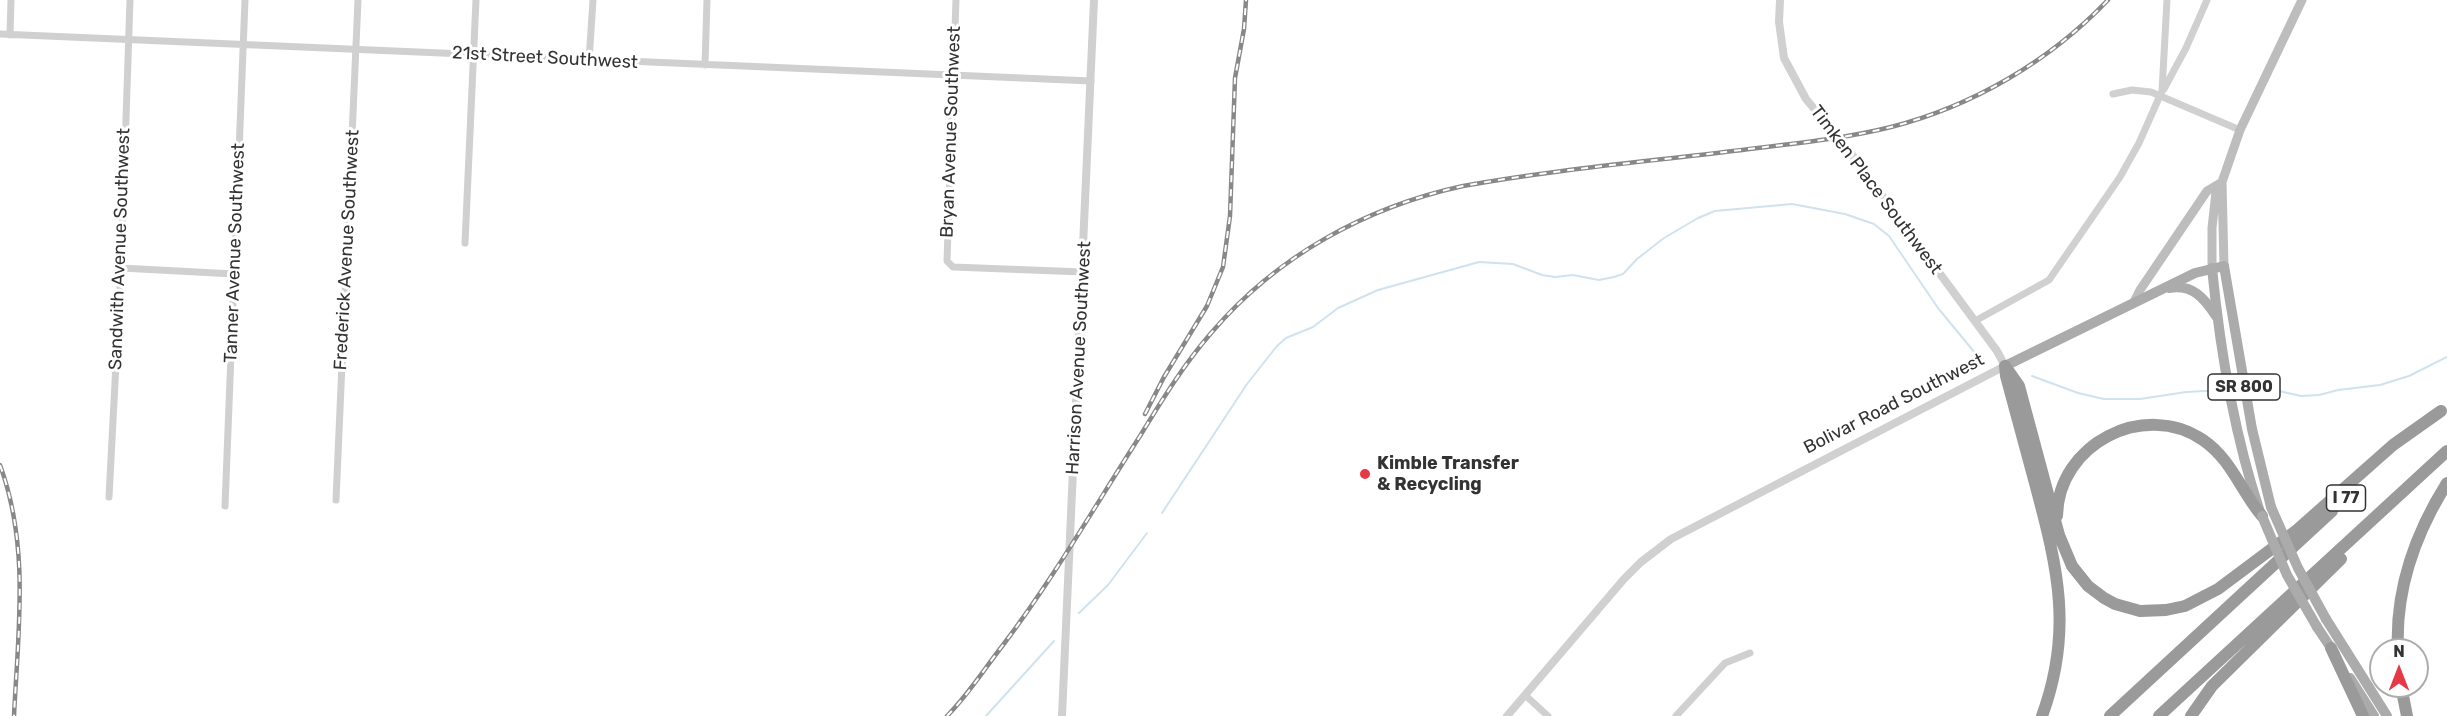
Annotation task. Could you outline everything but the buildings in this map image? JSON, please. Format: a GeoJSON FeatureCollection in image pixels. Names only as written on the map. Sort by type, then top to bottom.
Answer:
{"type":"FeatureCollection","features":[{"type":"Feature","properties":{"kind":"highway"},"geometry":{"type":"LineString","coordinates":[[2005,366],[2019,386],[2059,535],[2075,571],[2088,586],[2104,598],[2115,604],[2140,611],[2166,610],[2185,606],[2218,589],[2319,512],[2393,445],[2444,408]]}},
{"type":"Feature","properties":{"kind":"highway"},"geometry":{"type":"LineString","coordinates":[[2005,366],[2054,552],[2059,582],[2061,622],[2058,651],[2053,683],[2042,716]]}},
{"type":"Feature","properties":{"kind":"highway","name":"I 77"},"geometry":{"type":"LineString","coordinates":[[2110,716],[2444,408]]}},
{"type":"Feature","properties":{"kind":"highway"},"geometry":{"type":"LineString","coordinates":[[2059,535],[2057,512],[2060,493],[2078,460],[2108,435],[2146,425],[2184,430],[2212,447],[2230,466],[2249,501],[2262,516]]}},
{"type":"Feature","properties":{"kind":"highway","name":"I 77"},"geometry":{"type":"LineString","coordinates":[[2159,716],[2447,451]]}},
{"type":"Feature","properties":{"kind":"highway"},"geometry":{"type":"LineString","coordinates":[[2191,716],[2212,686],[2381,519],[2425,472]]}},
{"type":"Feature","properties":{"kind":"highway"},"geometry":{"type":"LineString","coordinates":[[2399,638],[2400,604],[2412,551],[2428,513],[2447,483]]}},
{"type":"Feature","properties":{"kind":"highway"},"geometry":{"type":"LineString","coordinates":[[2331,648],[2363,716]]}},
{"type":"Feature","properties":{"kind":"highway"},"geometry":{"type":"LineString","coordinates":[[2402,698],[2406,716]]}},
{"type":"Feature","properties":{"kind":"main road"},"geometry":{"type":"LineString","coordinates":[[2302,0],[2240,130],[2215,197],[2211,247],[2212,268],[2230,390],[2243,453],[2262,516],[2288,575],[2317,627],[2374,716]]}},
{"type":"Feature","properties":{"kind":"main road"},"geometry":{"type":"LineString","coordinates":[[2222,182],[2224,267]]}},
{"type":"Feature","properties":{"kind":"main road"},"geometry":{"type":"LineString","coordinates":[[2134,302],[2207,191],[2222,182]]}},
{"type":"Feature","properties":{"kind":"main road","name":"Bolivar Road Southwest"},"geometry":{"type":"LineString","coordinates":[[2005,366],[2195,273],[2224,267]]}},
{"type":"Feature","properties":{"kind":"main road","name":"SR 800"},"geometry":{"type":"LineString","coordinates":[[2224,267],[2252,429],[2271,507],[2298,568],[2326,619],[2387,716]]}},
{"type":"Feature","properties":{"kind":"main road"},"geometry":{"type":"LineString","coordinates":[[2163,289],[2178,287],[2193,290],[2208,304],[2218,320]]}},
{"type":"Feature","properties":{"kind":"street"},"geometry":{"type":"LineString","coordinates":[[10,35],[11,0]]}},
{"type":"Feature","properties":{"kind":"street","name":"Sandwith Avenue Southwest"},"geometry":{"type":"LineString","coordinates":[[110,497],[130,0]]}},
{"type":"Feature","properties":{"kind":"street","name":"Tanner Avenue Southwest"},"geometry":{"type":"LineString","coordinates":[[225,506],[245,0]]}},
{"type":"Feature","properties":{"kind":"street","name":"Frederick Avenue Southwest"},"geometry":{"type":"LineString","coordinates":[[336,500],[358,0]]}},
{"type":"Feature","properties":{"kind":"street"},"geometry":{"type":"LineString","coordinates":[[465,243],[476,0]]}},
{"type":"Feature","properties":{"kind":"street"},"geometry":{"type":"LineString","coordinates":[[589,61],[593,0]]}},
{"type":"Feature","properties":{"kind":"street"},"geometry":{"type":"LineString","coordinates":[[705,65],[707,0]]}},
{"type":"Feature","properties":{"kind":"street","name":"Bryan Avenue Southwest"},"geometry":{"type":"LineString","coordinates":[[956,0],[946,253],[949,264],[953,267],[1083,272]]}},
{"type":"Feature","properties":{"kind":"street","name":"Harrison Avenue Southwest"},"geometry":{"type":"LineString","coordinates":[[1062,716],[1094,0]]}},
{"type":"Feature","properties":{"kind":"street","name":"Timken Place Southwest"},"geometry":{"type":"LineString","coordinates":[[1780,0],[1779,22],[1784,57],[1806,99],[1857,161],[1975,321],[2005,366]]}},
{"type":"Feature","properties":{"kind":"street"},"geometry":{"type":"LineString","coordinates":[[2160,96],[2167,0]]}},
{"type":"Feature","properties":{"kind":"street"},"geometry":{"type":"LineString","coordinates":[[1975,321],[2051,278],[2120,177],[2186,48],[2207,0]]}},
{"type":"Feature","properties":{"kind":"street","name":"21st Street Southwest"},"geometry":{"type":"LineString","coordinates":[[0,34],[1091,81]]}},
{"type":"Feature","properties":{"kind":"street"},"geometry":{"type":"LineString","coordinates":[[2113,94],[2137,90],[2160,96],[2240,130]]}},
{"type":"Feature","properties":{"kind":"street"},"geometry":{"type":"LineString","coordinates":[[121,268],[234,274]]}},
{"type":"Feature","properties":{"kind":"street","name":"Bolivar Road Southwest"},"geometry":{"type":"LineString","coordinates":[[1507,716],[1624,579],[1641,562],[1671,539],[2005,366]]}},
{"type":"Feature","properties":{"kind":"street"},"geometry":{"type":"LineString","coordinates":[[1676,716],[1725,663],[1750,653]]}},
{"type":"Feature","properties":{"kind":"street"},"geometry":{"type":"LineString","coordinates":[[1525,695],[1548,716]]}},
{"type":"Feature","properties":{"kind":"waterway"},"geometry":{"type":"LineString","coordinates":[[1162,513],[1247,384],[1277,346],[1286,338],[1313,327],[1338,308],[1378,290],[1479,262],[1513,264],[1542,275],[1555,277],[1573,275],[1599,280],[1614,277],[1623,274],[1637,259],[1664,238],[1715,211],[1792,204],[1845,214],[1874,224],[1889,236],[1938,308],[1975,353],[1983,358]]}},
{"type":"Feature","properties":{"kind":"waterway"},"geometry":{"type":"LineString","coordinates":[[2249,390],[2270,389],[2301,396],[2380,385],[2409,376],[2447,357]]}},
{"type":"Feature","properties":{"kind":"waterway"},"geometry":{"type":"LineString","coordinates":[[2032,376],[2078,393],[2104,399],[2140,399],[2186,392],[2225,390]]}},
{"type":"Feature","properties":{"kind":"waterway"},"geometry":{"type":"LineString","coordinates":[[1079,613],[1108,585],[1147,533]]}},
{"type":"Feature","properties":{"kind":"waterway"},"geometry":{"type":"LineString","coordinates":[[986,716],[1054,641]]}},
{"type":"Feature","properties":{"kind":"railway"},"geometry":{"type":"LineString","coordinates":[[1145,414],[1164,377],[1207,306],[1223,267],[1230,216],[1235,78],[1244,29],[1246,0]]}},
{"type":"Feature","properties":{"kind":"railway"},"geometry":{"type":"LineString","coordinates":[[947,716],[976,681],[1039,594],[1165,396],[1202,344],[1237,305],[1265,280],[1326,238],[1392,207],[1463,186],[1564,171],[1832,138],[1891,127],[1921,118],[1980,94],[2009,78],[2061,43],[2108,0]]}},
{"type":"Feature","properties":{"kind":"railway"},"geometry":{"type":"LineString","coordinates":[[0,465],[9,496],[19,558],[19,621],[14,716]]}},
{"type":"Feature","properties":{"kind":"place","name":"Kimble Transfer & Recycling"},"geometry":{"type":"Point","coordinates":[1365,474]}}]}
